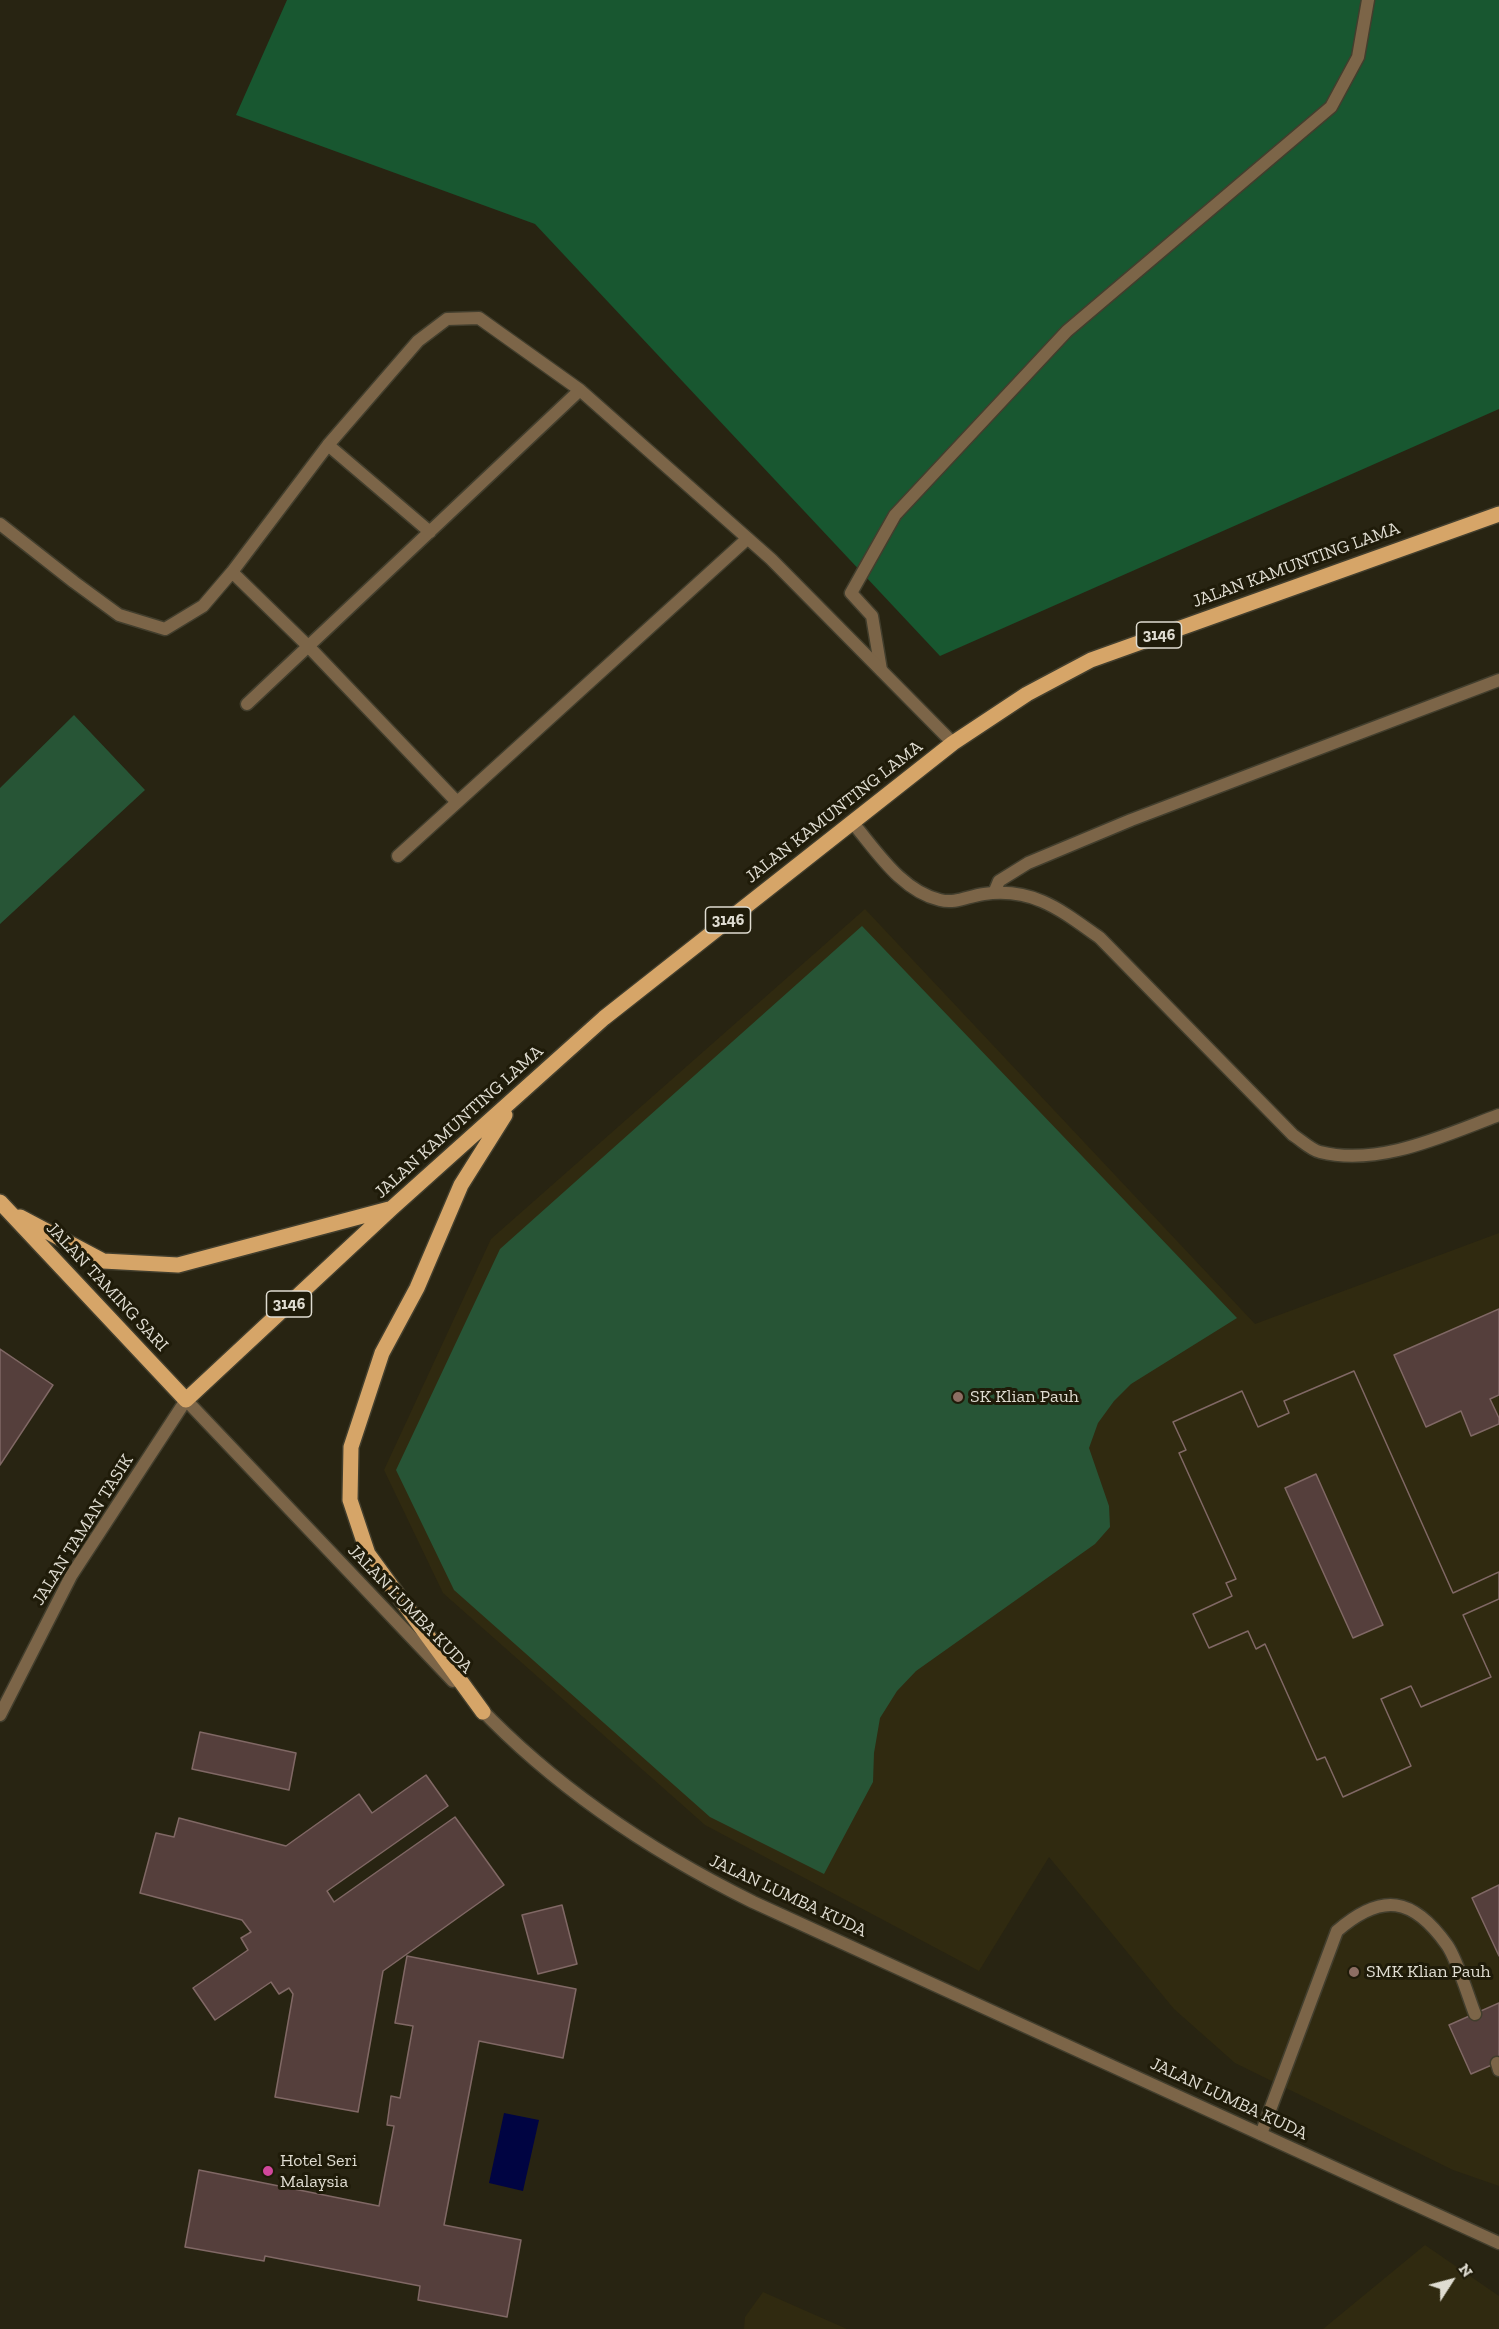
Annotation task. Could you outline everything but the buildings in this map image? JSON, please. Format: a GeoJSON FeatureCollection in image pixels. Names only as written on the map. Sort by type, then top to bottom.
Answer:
{"type":"FeatureCollection","features":[{"type":"Feature","properties":{"kind":"main road","name":"JALAN KAMUNTING LAMA"},"geometry":{"type":"LineString","coordinates":[[186,1400],[392,1208],[604,1018],[953,743],[1027,694],[1090,660],[1499,514]]}},
{"type":"Feature","properties":{"kind":"main road"},"geometry":{"type":"LineString","coordinates":[[483,1712],[368,1554],[350,1500],[351,1448],[382,1353],[417,1288],[461,1185],[515,1100]]}},
{"type":"Feature","properties":{"kind":"main road"},"geometry":{"type":"LineString","coordinates":[[5,1207],[103,1261],[178,1265],[392,1208]]}},
{"type":"Feature","properties":{"kind":"main road","name":"JALAN TAMING SARI"},"geometry":{"type":"LineString","coordinates":[[5,1207],[186,1400]]}},
{"type":"Feature","properties":{"kind":"street"},"geometry":{"type":"LineString","coordinates":[[881,670],[872,616],[851,593],[895,515],[1067,331],[1331,107],[1358,57],[1368,0]]}},
{"type":"Feature","properties":{"kind":"street"},"geometry":{"type":"LineString","coordinates":[[0,524],[119,615],[165,628],[203,606],[232,572],[328,445],[418,341],[447,319],[479,318],[580,390],[771,559],[953,743]]}},
{"type":"Feature","properties":{"kind":"street"},"geometry":{"type":"LineString","coordinates":[[247,704],[580,390]]}},
{"type":"Feature","properties":{"kind":"street"},"geometry":{"type":"LineString","coordinates":[[328,445],[430,532]]}},
{"type":"Feature","properties":{"kind":"street"},"geometry":{"type":"LineString","coordinates":[[398,856],[747,539]]}},
{"type":"Feature","properties":{"kind":"street"},"geometry":{"type":"LineString","coordinates":[[232,572],[309,647],[458,802]]}},
{"type":"Feature","properties":{"kind":"street"},"geometry":{"type":"LineString","coordinates":[[994,893],[999,881],[1028,863],[1131,819],[1499,680]]}},
{"type":"Feature","properties":{"kind":"street"},"geometry":{"type":"LineString","coordinates":[[852,822],[894,873],[920,891],[939,900],[956,902],[983,894],[1015,892],[1036,898],[1063,912],[1100,938],[1293,1135],[1318,1152],[1354,1156],[1406,1149],[1499,1115]]}},
{"type":"Feature","properties":{"kind":"street","name":"JALAN LUMBA KUDA"},"geometry":{"type":"LineString","coordinates":[[186,1400],[483,1712],[560,1782],[631,1833],[700,1875],[1499,2243]]}},
{"type":"Feature","properties":{"kind":"street","name":"JALAN TAMAN TASIK"},"geometry":{"type":"LineString","coordinates":[[0,1715],[71,1576],[186,1400]]}},
{"type":"Feature","properties":{"kind":"street"},"geometry":{"type":"LineString","coordinates":[[1261,2134],[1337,1931],[1354,1916],[1379,1905],[1406,1906],[1425,1921],[1448,1946],[1475,2014]]}},
{"type":"Feature","properties":{"kind":"shaded area","name":"SK Klian Pauh"},"geometry":{"type":"Polygon","coordinates":[[[865,909],[1255,1324],[1499,1233],[1499,2186],[1453,2170],[1235,2063],[1174,2009],[1049,1857],[979,1971],[705,1825],[443,1593],[384,1470],[491,1239],[865,909]]]}},
{"type":"Feature","properties":{"kind":"shaded area"},"geometry":{"type":"Polygon","coordinates":[[[504,2113],[539,2120],[523,2191],[489,2183],[504,2113]]]}},
{"type":"Feature","properties":{"kind":"shaded area"},"geometry":{"type":"Polygon","coordinates":[[[1425,2245],[1499,2296],[1499,2329],[1323,2329],[1425,2245]]]}},
{"type":"Feature","properties":{"kind":"shaded area"},"geometry":{"type":"Polygon","coordinates":[[[763,2292],[847,2329],[744,2329],[745,2317],[763,2292]]]}},
{"type":"Feature","properties":{"kind":"green space"},"geometry":{"type":"Polygon","coordinates":[[[287,0],[1499,0],[1499,409],[940,656],[535,224],[236,115],[287,0]]]}},
{"type":"Feature","properties":{"kind":"green space"},"geometry":{"type":"Polygon","coordinates":[[[74,715],[145,790],[0,924],[0,788],[74,715]]]}},
{"type":"Feature","properties":{"kind":"green space"},"geometry":{"type":"Polygon","coordinates":[[[862,926],[1237,1318],[1131,1384],[1114,1401],[1098,1423],[1089,1448],[1109,1506],[1110,1527],[1095,1544],[916,1671],[897,1691],[880,1718],[874,1753],[873,1782],[824,1874],[710,1817],[454,1590],[396,1470],[500,1249],[862,926]]]}},
{"type":"Feature","properties":{"kind":"place","name":"SK Klian Pauh"},"geometry":{"type":"Point","coordinates":[958,1397]}},
{"type":"Feature","properties":{"kind":"place","name":"SMK Klian Pauh"},"geometry":{"type":"Point","coordinates":[1354,1972]}},
{"type":"Feature","properties":{"kind":"place","name":"Hotel Seri Malaysia"},"geometry":{"type":"Point","coordinates":[268,2171]}}]}
